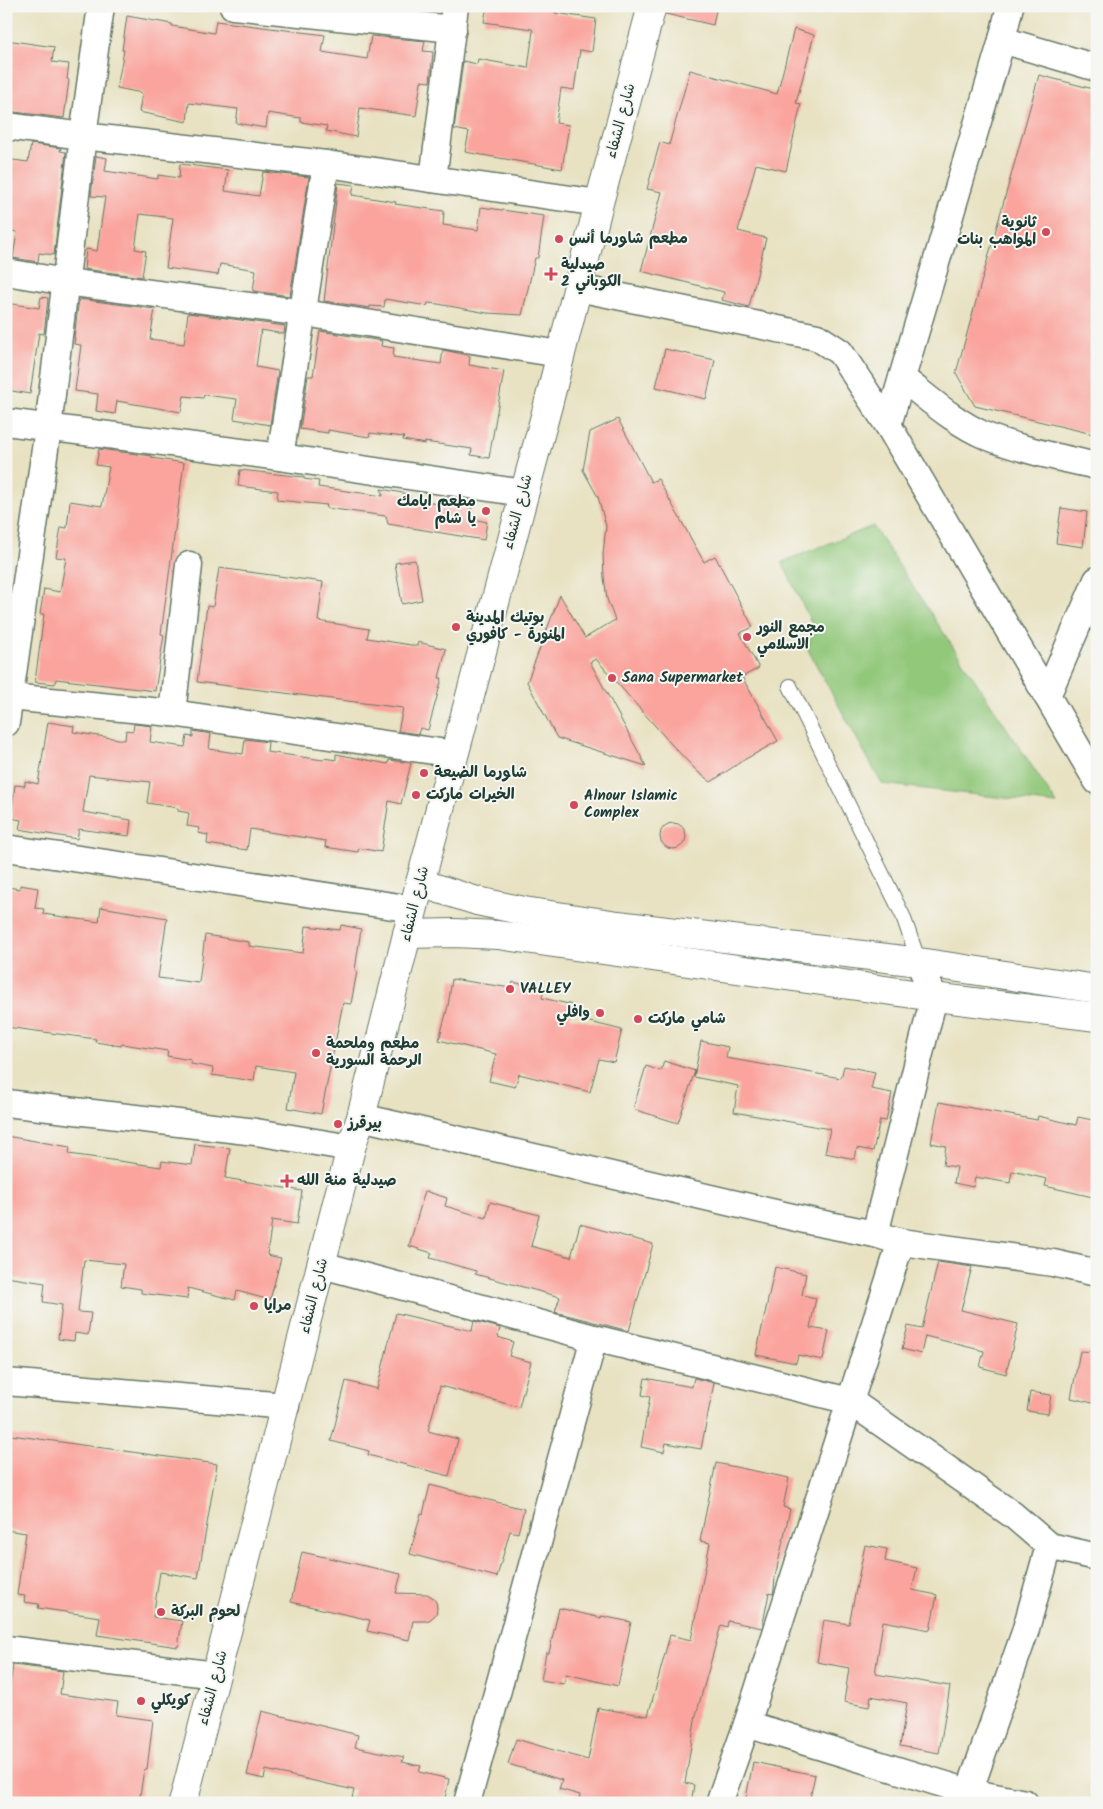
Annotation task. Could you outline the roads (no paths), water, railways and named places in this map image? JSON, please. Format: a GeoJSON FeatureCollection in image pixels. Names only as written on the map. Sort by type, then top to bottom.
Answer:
{"type":"FeatureCollection","features":[{"type":"Feature","properties":{"kind":"street"},"geometry":{"type":"LineString","coordinates":[[6,723],[10,697],[17,574],[48,428],[83,136],[101,6]]}},
{"type":"Feature","properties":{"kind":"street"},"geometry":{"type":"LineString","coordinates":[[233,6],[454,17],[433,179]]}},
{"type":"Feature","properties":{"kind":"street","name":"شارع الشفاء"},"geometry":{"type":"LineString","coordinates":[[183,1803],[413,909],[652,6]]}},
{"type":"Feature","properties":{"kind":"street"},"geometry":{"type":"LineString","coordinates":[[888,425],[1002,40],[1010,6]]}},
{"type":"Feature","properties":{"kind":"street"},"geometry":{"type":"LineString","coordinates":[[1002,40],[1097,68]]}},
{"type":"Feature","properties":{"kind":"street"},"geometry":{"type":"LineString","coordinates":[[6,126],[326,164],[599,204]]}},
{"type":"Feature","properties":{"kind":"street"},"geometry":{"type":"LineString","coordinates":[[280,456],[326,164]]}},
{"type":"Feature","properties":{"kind":"street"},"geometry":{"type":"LineString","coordinates":[[6,272],[66,282],[304,313],[560,354]]}},
{"type":"Feature","properties":{"kind":"street"},"geometry":{"type":"LineString","coordinates":[[578,288],[817,337],[840,352],[888,425],[1097,781]]}},
{"type":"Feature","properties":{"kind":"street"},"geometry":{"type":"LineString","coordinates":[[902,378],[952,416],[986,436],[1049,456],[1097,466]]}},
{"type":"Feature","properties":{"kind":"street"},"geometry":{"type":"LineString","coordinates":[[6,422],[280,456],[524,493]]}},
{"type":"Feature","properties":{"kind":"street"},"geometry":{"type":"LineString","coordinates":[[172,713],[190,566]]}},
{"type":"Feature","properties":{"kind":"street"},"geometry":{"type":"LineString","coordinates":[[1047,696],[1097,580]]}},
{"type":"Feature","properties":{"kind":"street"},"geometry":{"type":"LineString","coordinates":[[10,697],[172,713],[454,754]]}},
{"type":"Feature","properties":{"kind":"street"},"geometry":{"type":"LineString","coordinates":[[6,848],[413,909],[477,901],[524,911],[618,925],[919,962],[1097,989]]}},
{"type":"Feature","properties":{"kind":"street"},"geometry":{"type":"LineString","coordinates":[[413,909],[454,932],[498,935],[934,997],[1097,1017]]}},
{"type":"Feature","properties":{"kind":"street"},"geometry":{"type":"LineString","coordinates":[[875,1234],[934,997],[919,962]]}},
{"type":"Feature","properties":{"kind":"street"},"geometry":{"type":"LineString","coordinates":[[6,1103],[256,1132],[351,1148]]}},
{"type":"Feature","properties":{"kind":"street"},"geometry":{"type":"LineString","coordinates":[[361,1117],[794,1218],[875,1234],[900,1242],[1053,1263],[1097,1273]]}},
{"type":"Feature","properties":{"kind":"street"},"geometry":{"type":"LineString","coordinates":[[719,1803],[747,1724],[900,1242]]}},
{"type":"Feature","properties":{"kind":"street"},"geometry":{"type":"LineString","coordinates":[[322,1265],[594,1338],[850,1401],[1013,1515],[1049,1546],[1097,1557]]}},
{"type":"Feature","properties":{"kind":"street"},"geometry":{"type":"LineString","coordinates":[[467,1803],[594,1338]]}},
{"type":"Feature","properties":{"kind":"street"},"geometry":{"type":"LineString","coordinates":[[6,1382],[286,1406]]}},
{"type":"Feature","properties":{"kind":"street"},"geometry":{"type":"LineString","coordinates":[[970,1792],[1025,1632],[1049,1546]]}},
{"type":"Feature","properties":{"kind":"street"},"geometry":{"type":"LineString","coordinates":[[6,1649],[216,1675]]}},
{"type":"Feature","properties":{"kind":"street"},"geometry":{"type":"LineString","coordinates":[[747,1724],[970,1792],[1025,1803]]}},
{"type":"Feature","properties":{"kind":"lane"},"geometry":{"type":"LineString","coordinates":[[790,686],[903,916],[919,962]]}},
{"type":"Feature","properties":{"kind":"place","name":"ثانوية المواهب بنات"},"geometry":{"type":"Point","coordinates":[1046,232]}},
{"type":"Feature","properties":{"kind":"place","name":"مطعم شاورما أنس"},"geometry":{"type":"Point","coordinates":[559,239]}},
{"type":"Feature","properties":{"kind":"place","name":"صيدلية الكوباني 2"},"geometry":{"type":"Point","coordinates":[551,274]}},
{"type":"Feature","properties":{"kind":"place","name":"مطعم ايامك يا شام"},"geometry":{"type":"Point","coordinates":[486,511]}},
{"type":"Feature","properties":{"kind":"place","name":"بوتيك المدينة المنورة - كافوري"},"geometry":{"type":"Point","coordinates":[456,627]}},
{"type":"Feature","properties":{"kind":"place","name":"مجمع النور الاسلامي"},"geometry":{"type":"Point","coordinates":[747,637]}},
{"type":"Feature","properties":{"kind":"place","name":"Sana Supermarket"},"geometry":{"type":"Point","coordinates":[612,678]}},
{"type":"Feature","properties":{"kind":"place","name":"شاورما الضيعة"},"geometry":{"type":"Point","coordinates":[424,773]}},
{"type":"Feature","properties":{"kind":"place","name":"الخيرات ماركت"},"geometry":{"type":"Point","coordinates":[416,795]}},
{"type":"Feature","properties":{"kind":"place","name":"Alnour Islamic Complex"},"geometry":{"type":"Point","coordinates":[574,805]}},
{"type":"Feature","properties":{"kind":"place","name":"VALLEY"},"geometry":{"type":"Point","coordinates":[510,989]}},
{"type":"Feature","properties":{"kind":"place","name":"وافلي"},"geometry":{"type":"Point","coordinates":[600,1013]}},
{"type":"Feature","properties":{"kind":"place","name":"شامي ماركت"},"geometry":{"type":"Point","coordinates":[638,1019]}},
{"type":"Feature","properties":{"kind":"place","name":"مطعم وملحمة الرحمة السورية"},"geometry":{"type":"Point","coordinates":[316,1053]}},
{"type":"Feature","properties":{"kind":"place","name":"بيرقرز"},"geometry":{"type":"Point","coordinates":[338,1124]}},
{"type":"Feature","properties":{"kind":"place","name":"صيدلية منة الله"},"geometry":{"type":"Point","coordinates":[287,1181]}},
{"type":"Feature","properties":{"kind":"place","name":"مرايا"},"geometry":{"type":"Point","coordinates":[254,1306]}},
{"type":"Feature","properties":{"kind":"place","name":"لحوم البركة"},"geometry":{"type":"Point","coordinates":[161,1612]}},
{"type":"Feature","properties":{"kind":"place","name":"كويكلي"},"geometry":{"type":"Point","coordinates":[141,1701]}}]}
